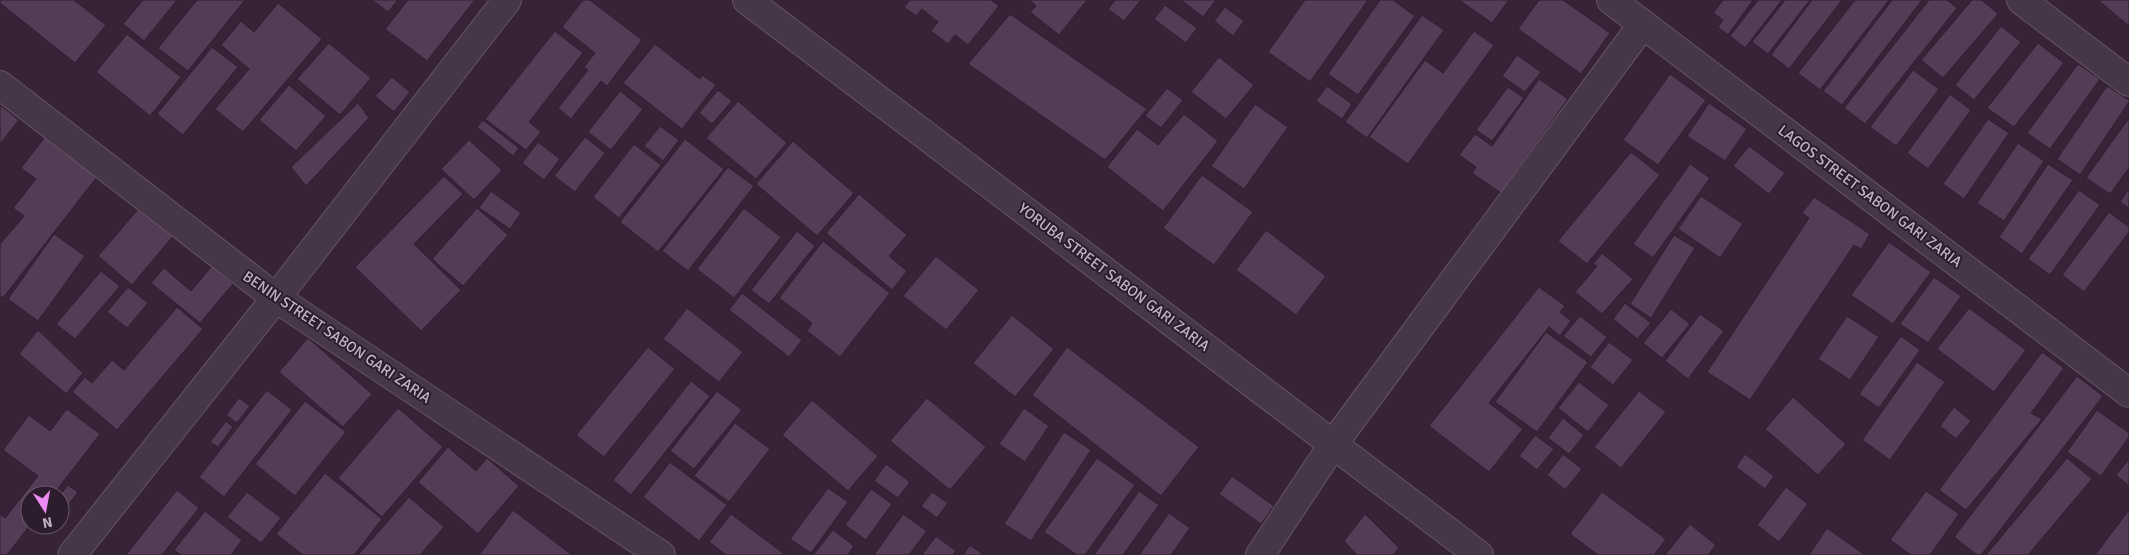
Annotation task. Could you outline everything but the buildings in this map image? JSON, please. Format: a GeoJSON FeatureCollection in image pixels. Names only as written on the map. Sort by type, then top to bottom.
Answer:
{"type":"FeatureCollection","features":[{"type":"Feature","properties":{"kind":"street"},"geometry":{"type":"LineString","coordinates":[[72,555],[276,298],[507,0]]}},
{"type":"Feature","properties":{"kind":"street","name":"YORUBA STREET SABON GARI ZARIA"},"geometry":{"type":"LineString","coordinates":[[747,0],[1334,443],[1479,555]]}},
{"type":"Feature","properties":{"kind":"street","name":"LAGOS STREET SABON GARI ZARIA"},"geometry":{"type":"LineString","coordinates":[[1611,0],[2129,393]]}},
{"type":"Feature","properties":{"kind":"street"},"geometry":{"type":"LineString","coordinates":[[2021,0],[2129,82]]}},
{"type":"Feature","properties":{"kind":"street"},"geometry":{"type":"LineString","coordinates":[[1260,555],[1334,443],[1643,24]]}},
{"type":"Feature","properties":{"kind":"street","name":"BENIN STREET SABON GARI ZARIA"},"geometry":{"type":"LineString","coordinates":[[0,85],[276,298],[662,555]]}}]}
